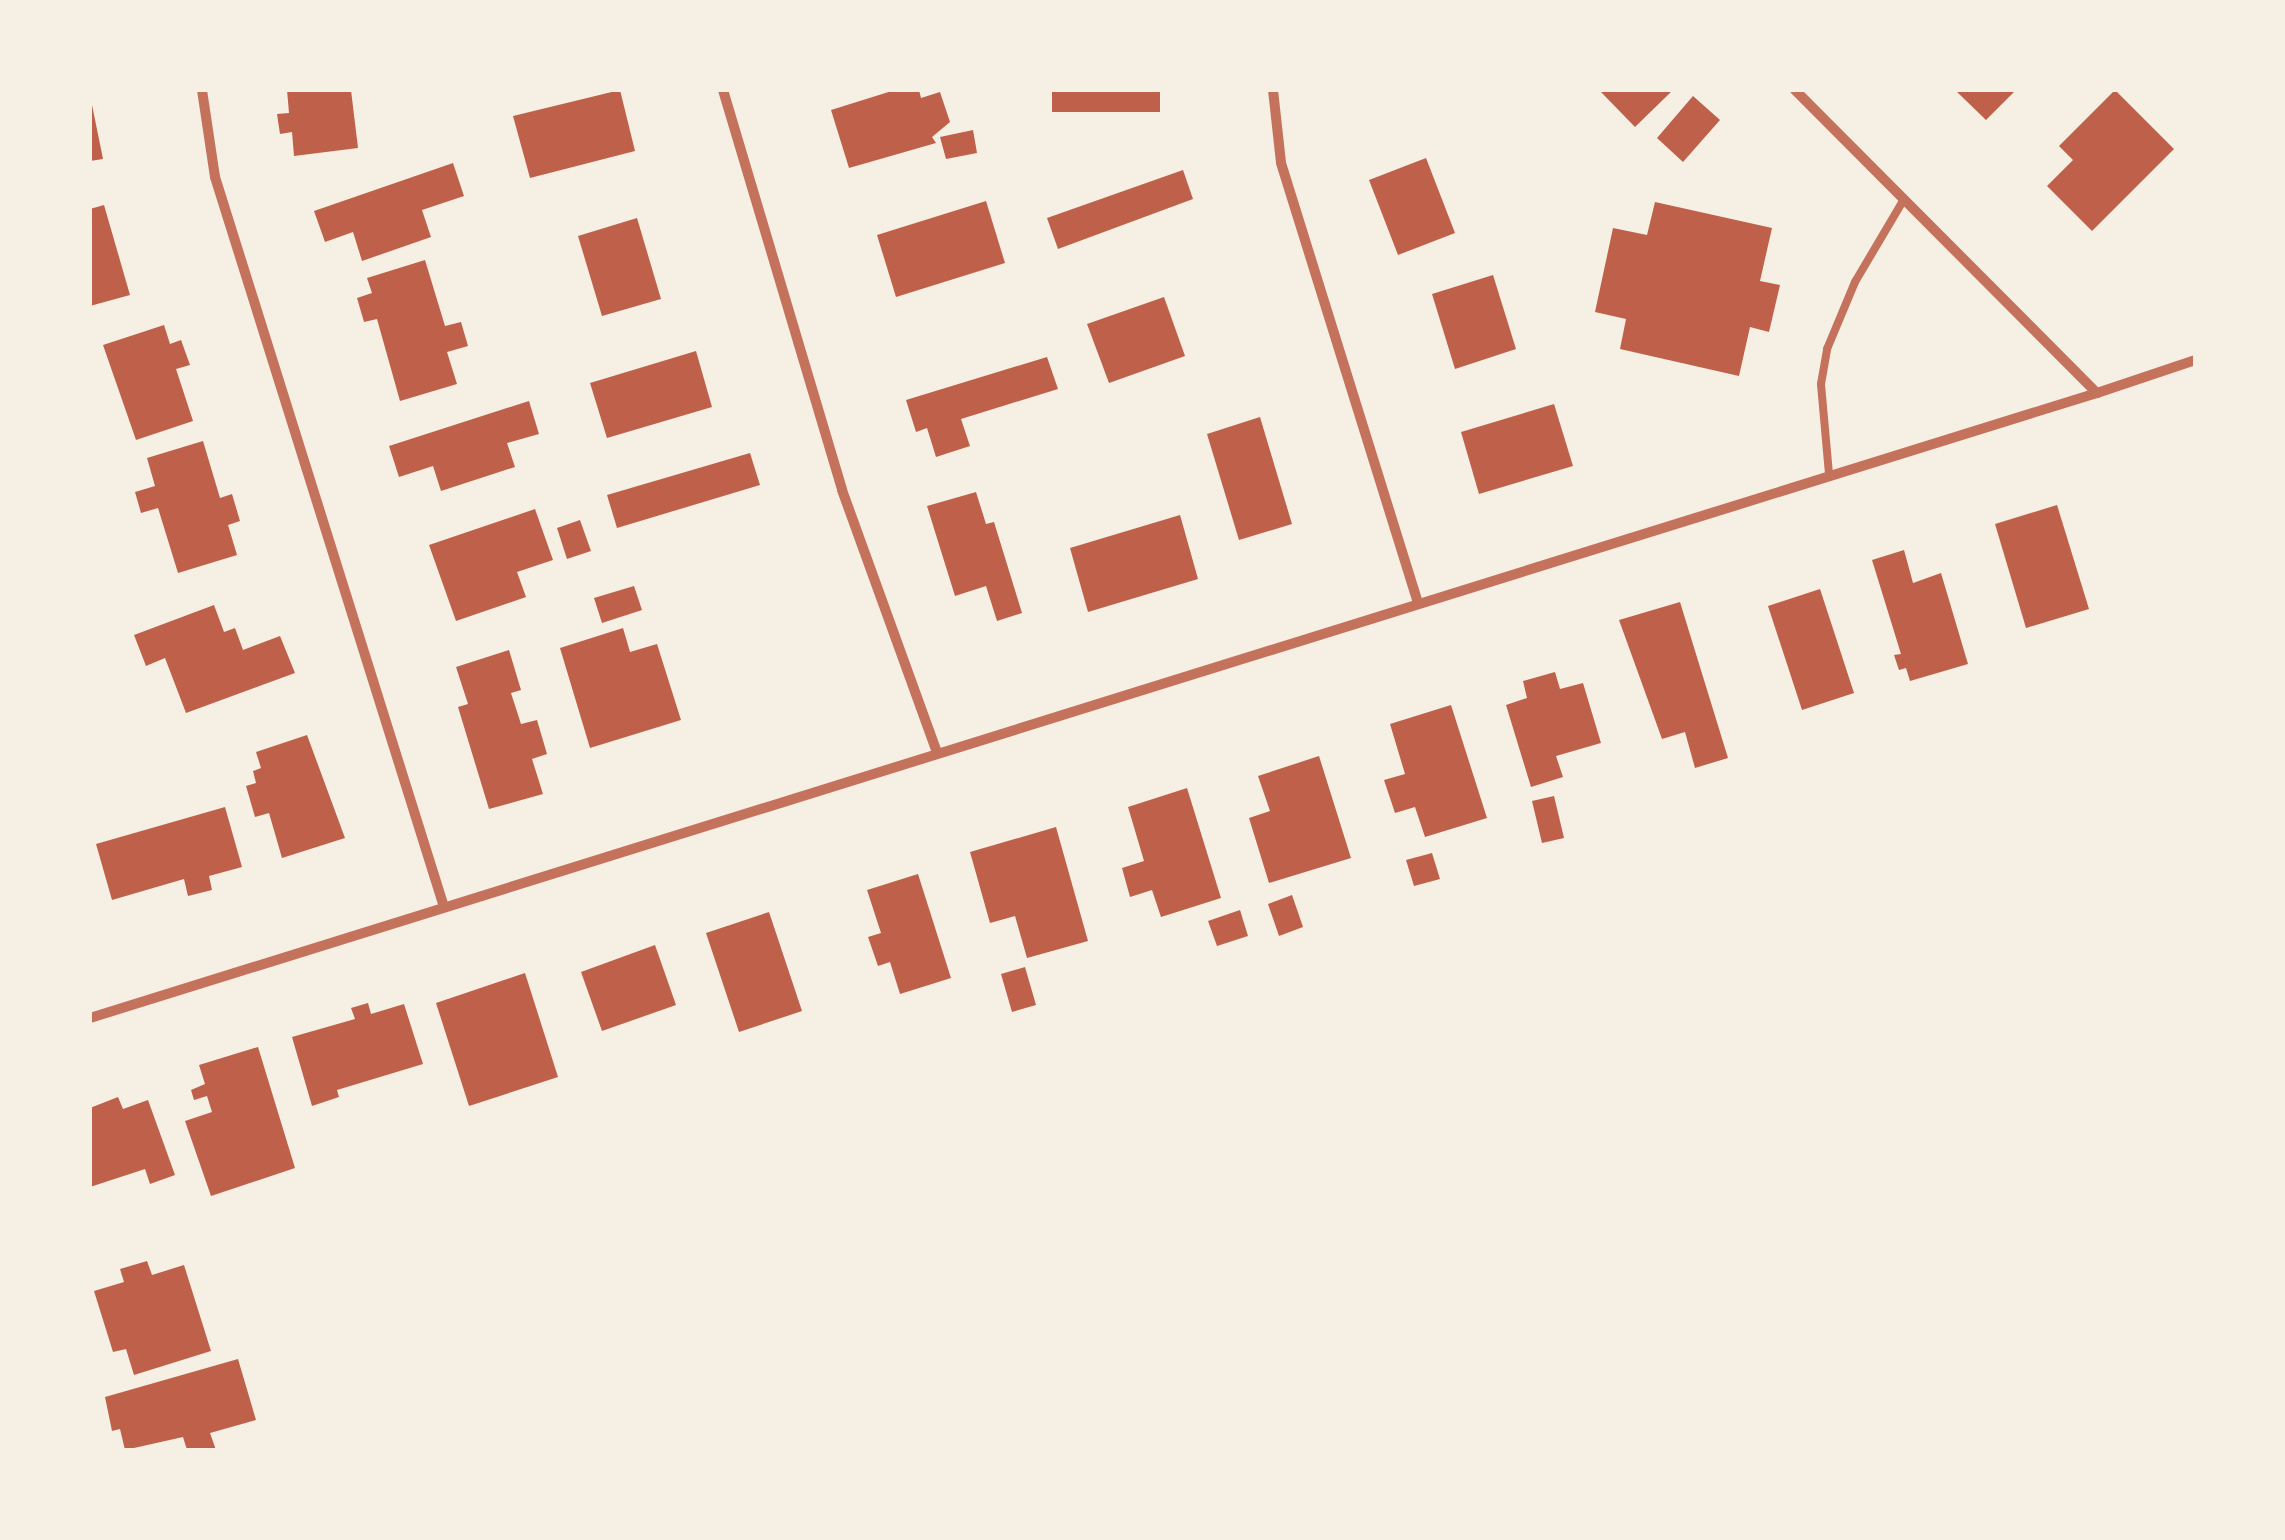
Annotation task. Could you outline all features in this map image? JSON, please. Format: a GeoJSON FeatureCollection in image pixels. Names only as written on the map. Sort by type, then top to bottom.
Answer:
{"type":"FeatureCollection","features":[{"type":"Feature","properties":{"kind":"street"},"geometry":{"type":"LineString","coordinates":[[202,90],[214,177],[444,907]]}},
{"type":"Feature","properties":{"kind":"street"},"geometry":{"type":"LineString","coordinates":[[723,90],[842,490],[937,752]]}},
{"type":"Feature","properties":{"kind":"street"},"geometry":{"type":"LineString","coordinates":[[1272,90],[1281,163],[1418,602]]}},
{"type":"Feature","properties":{"kind":"street"},"geometry":{"type":"LineString","coordinates":[[1795,90],[2097,393]]}},
{"type":"Feature","properties":{"kind":"street"},"geometry":{"type":"LineString","coordinates":[[90,1018],[2195,360]]}},
{"type":"Feature","properties":{"kind":"lane"},"geometry":{"type":"LineString","coordinates":[[1830,474],[1821,400],[1827,349],[1854,282],[1904,200]]}},
{"type":"Feature","properties":{"kind":"building"},"geometry":{"type":"Polygon","coordinates":[[[287,90],[351,90],[358,148],[294,156],[292,132],[280,134],[277,114],[289,113],[287,90]]]}},
{"type":"Feature","properties":{"kind":"building"},"geometry":{"type":"Polygon","coordinates":[[[620,90],[635,151],[530,178],[513,116],[620,90]]]}},
{"type":"Feature","properties":{"kind":"building"},"geometry":{"type":"Polygon","coordinates":[[[895,90],[919,90],[921,98],[940,92],[950,122],[932,137],[936,143],[849,168],[831,110],[895,90]]]}},
{"type":"Feature","properties":{"kind":"building"},"geometry":{"type":"Polygon","coordinates":[[[1052,90],[1160,90],[1160,112],[1052,112],[1052,90]]]}},
{"type":"Feature","properties":{"kind":"building"},"geometry":{"type":"Polygon","coordinates":[[[1599,90],[1673,90],[1635,127],[1599,90]]]}},
{"type":"Feature","properties":{"kind":"building"},"geometry":{"type":"Polygon","coordinates":[[[1955,90],[2016,90],[1986,120],[1955,90]]]}},
{"type":"Feature","properties":{"kind":"building"},"geometry":{"type":"Polygon","coordinates":[[[2115,90],[2174,149],[2092,231],[2047,186],[2073,160],[2059,146],[2115,90]]]}},
{"type":"Feature","properties":{"kind":"building"},"geometry":{"type":"Polygon","coordinates":[[[90,95],[103,159],[90,161],[90,95]]]}},
{"type":"Feature","properties":{"kind":"building"},"geometry":{"type":"Polygon","coordinates":[[[1693,96],[1720,120],[1683,162],[1657,138],[1693,96]]]}},
{"type":"Feature","properties":{"kind":"building"},"geometry":{"type":"Polygon","coordinates":[[[973,130],[977,153],[946,159],[940,137],[973,130]]]}},
{"type":"Feature","properties":{"kind":"building"},"geometry":{"type":"Polygon","coordinates":[[[1426,158],[1455,233],[1398,255],[1369,180],[1426,158]]]}},
{"type":"Feature","properties":{"kind":"building"},"geometry":{"type":"Polygon","coordinates":[[[453,163],[464,196],[422,210],[431,237],[362,261],[353,232],[325,242],[314,211],[453,163]]]}},
{"type":"Feature","properties":{"kind":"building"},"geometry":{"type":"Polygon","coordinates":[[[1183,170],[1193,199],[1058,249],[1047,218],[1183,170]]]}},
{"type":"Feature","properties":{"kind":"building"},"geometry":{"type":"Polygon","coordinates":[[[986,201],[1005,263],[896,297],[877,235],[986,201]]]}},
{"type":"Feature","properties":{"kind":"building"},"geometry":{"type":"Polygon","coordinates":[[[1655,202],[1772,228],[1760,281],[1780,285],[1769,332],[1750,327],[1739,376],[1620,349],[1626,319],[1595,312],[1613,228],[1647,235],[1655,202]]]}},
{"type":"Feature","properties":{"kind":"building"},"geometry":{"type":"Polygon","coordinates":[[[104,205],[130,295],[90,306],[90,209],[104,205]]]}},
{"type":"Feature","properties":{"kind":"building"},"geometry":{"type":"Polygon","coordinates":[[[637,218],[661,299],[602,316],[578,236],[637,218]]]}},
{"type":"Feature","properties":{"kind":"building"},"geometry":{"type":"Polygon","coordinates":[[[425,260],[445,326],[461,322],[468,346],[447,352],[457,384],[400,401],[377,319],[364,322],[357,298],[372,293],[367,278],[425,260]]]}},
{"type":"Feature","properties":{"kind":"building"},"geometry":{"type":"Polygon","coordinates":[[[1493,275],[1516,349],[1455,369],[1432,294],[1493,275]]]}},
{"type":"Feature","properties":{"kind":"building"},"geometry":{"type":"Polygon","coordinates":[[[1164,297],[1185,356],[1109,383],[1087,324],[1164,297]]]}},
{"type":"Feature","properties":{"kind":"building"},"geometry":{"type":"Polygon","coordinates":[[[164,325],[170,344],[181,340],[190,365],[176,369],[193,421],[136,440],[103,345],[164,325]]]}},
{"type":"Feature","properties":{"kind":"building"},"geometry":{"type":"Polygon","coordinates":[[[696,351],[712,407],[607,438],[590,383],[696,351]]]}},
{"type":"Feature","properties":{"kind":"building"},"geometry":{"type":"Polygon","coordinates":[[[1047,357],[1058,389],[961,419],[970,446],[936,457],[927,428],[916,432],[906,400],[1047,357]]]}},
{"type":"Feature","properties":{"kind":"building"},"geometry":{"type":"Polygon","coordinates":[[[529,401],[539,434],[507,443],[515,467],[441,491],[433,466],[399,477],[389,446],[529,401]]]}},
{"type":"Feature","properties":{"kind":"building"},"geometry":{"type":"Polygon","coordinates":[[[1554,404],[1573,466],[1479,494],[1461,432],[1554,404]]]}},
{"type":"Feature","properties":{"kind":"building"},"geometry":{"type":"Polygon","coordinates":[[[1260,417],[1292,524],[1239,540],[1207,434],[1260,417]]]}},
{"type":"Feature","properties":{"kind":"building"},"geometry":{"type":"Polygon","coordinates":[[[203,441],[220,498],[232,494],[240,521],[228,525],[237,555],[178,573],[158,508],[141,513],[135,492],[155,486],[147,458],[203,441]]]}},
{"type":"Feature","properties":{"kind":"building"},"geometry":{"type":"Polygon","coordinates":[[[750,453],[760,485],[617,528],[607,495],[750,453]]]}},
{"type":"Feature","properties":{"kind":"building"},"geometry":{"type":"Polygon","coordinates":[[[976,492],[986,524],[994,522],[1022,613],[997,621],[986,586],[955,596],[927,506],[976,492]]]}},
{"type":"Feature","properties":{"kind":"building"},"geometry":{"type":"Polygon","coordinates":[[[2057,505],[2089,609],[2026,628],[1995,524],[2057,505]]]}},
{"type":"Feature","properties":{"kind":"building"},"geometry":{"type":"Polygon","coordinates":[[[535,509],[553,560],[517,572],[526,597],[456,621],[429,545],[535,509]]]}},
{"type":"Feature","properties":{"kind":"building"},"geometry":{"type":"Polygon","coordinates":[[[1180,515],[1198,579],[1088,612],[1070,548],[1180,515]]]}},
{"type":"Feature","properties":{"kind":"building"},"geometry":{"type":"Polygon","coordinates":[[[580,520],[591,551],[567,559],[557,528],[580,520]]]}},
{"type":"Feature","properties":{"kind":"building"},"geometry":{"type":"Polygon","coordinates":[[[1904,550],[1913,583],[1941,573],[1968,664],[1910,681],[1906,668],[1899,670],[1894,655],[1901,654],[1872,560],[1904,550]]]}},
{"type":"Feature","properties":{"kind":"building"},"geometry":{"type":"Polygon","coordinates":[[[634,586],[642,610],[602,623],[594,598],[634,586]]]}},
{"type":"Feature","properties":{"kind":"building"},"geometry":{"type":"Polygon","coordinates":[[[1820,589],[1854,693],[1802,710],[1768,606],[1820,589]]]}},
{"type":"Feature","properties":{"kind":"building"},"geometry":{"type":"Polygon","coordinates":[[[1680,602],[1728,758],[1695,768],[1685,732],[1662,739],[1619,620],[1680,602]]]}},
{"type":"Feature","properties":{"kind":"building"},"geometry":{"type":"Polygon","coordinates":[[[214,605],[224,632],[235,628],[243,650],[280,636],[295,673],[186,713],[165,658],[146,666],[134,635],[214,605]]]}},
{"type":"Feature","properties":{"kind":"building"},"geometry":{"type":"Polygon","coordinates":[[[623,628],[630,652],[657,644],[681,720],[590,748],[560,648],[623,628]]]}},
{"type":"Feature","properties":{"kind":"building"},"geometry":{"type":"Polygon","coordinates":[[[509,650],[521,690],[511,693],[521,724],[537,720],[547,754],[532,759],[543,794],[489,809],[458,707],[468,704],[456,667],[509,650]]]}},
{"type":"Feature","properties":{"kind":"building"},"geometry":{"type":"Polygon","coordinates":[[[1555,672],[1560,689],[1583,683],[1601,743],[1556,756],[1563,777],[1531,787],[1506,705],[1527,698],[1523,681],[1555,672]]]}},
{"type":"Feature","properties":{"kind":"building"},"geometry":{"type":"Polygon","coordinates":[[[1451,705],[1487,818],[1425,837],[1415,807],[1395,813],[1384,780],[1405,774],[1390,724],[1451,705]]]}},
{"type":"Feature","properties":{"kind":"building"},"geometry":{"type":"Polygon","coordinates":[[[307,735],[345,838],[282,858],[269,813],[255,817],[246,786],[256,783],[253,771],[261,768],[256,752],[307,735]]]}},
{"type":"Feature","properties":{"kind":"building"},"geometry":{"type":"Polygon","coordinates":[[[1319,756],[1351,858],[1269,883],[1249,818],[1270,811],[1258,776],[1319,756]]]}},
{"type":"Feature","properties":{"kind":"building"},"geometry":{"type":"Polygon","coordinates":[[[1187,788],[1221,898],[1161,917],[1152,890],[1130,897],[1122,868],[1144,861],[1128,807],[1187,788]]]}},
{"type":"Feature","properties":{"kind":"building"},"geometry":{"type":"Polygon","coordinates":[[[1554,796],[1564,838],[1542,843],[1532,801],[1554,796]]]}},
{"type":"Feature","properties":{"kind":"building"},"geometry":{"type":"Polygon","coordinates":[[[225,807],[242,867],[209,876],[212,890],[188,896],[184,879],[112,900],[96,844],[225,807]]]}},
{"type":"Feature","properties":{"kind":"building"},"geometry":{"type":"Polygon","coordinates":[[[1056,827],[1088,941],[1027,958],[1015,916],[990,923],[970,852],[1056,827]]]}},
{"type":"Feature","properties":{"kind":"building"},"geometry":{"type":"Polygon","coordinates":[[[1432,853],[1440,879],[1414,886],[1406,860],[1432,853]]]}},
{"type":"Feature","properties":{"kind":"building"},"geometry":{"type":"Polygon","coordinates":[[[918,874],[951,978],[900,994],[890,962],[878,966],[868,937],[881,933],[867,890],[918,874]]]}},
{"type":"Feature","properties":{"kind":"building"},"geometry":{"type":"Polygon","coordinates":[[[1292,895],[1303,927],[1279,936],[1268,904],[1292,895]]]}},
{"type":"Feature","properties":{"kind":"building"},"geometry":{"type":"Polygon","coordinates":[[[1240,910],[1248,936],[1217,946],[1208,921],[1240,910]]]}},
{"type":"Feature","properties":{"kind":"building"},"geometry":{"type":"Polygon","coordinates":[[[769,912],[802,1011],[739,1032],[706,933],[769,912]]]}},
{"type":"Feature","properties":{"kind":"building"},"geometry":{"type":"Polygon","coordinates":[[[655,945],[676,1005],[602,1031],[581,972],[655,945]]]}},
{"type":"Feature","properties":{"kind":"building"},"geometry":{"type":"Polygon","coordinates":[[[1025,967],[1036,1005],[1012,1012],[1001,974],[1025,967]]]}},
{"type":"Feature","properties":{"kind":"building"},"geometry":{"type":"Polygon","coordinates":[[[525,973],[558,1077],[469,1106],[436,1003],[525,973]]]}},
{"type":"Feature","properties":{"kind":"building"},"geometry":{"type":"Polygon","coordinates":[[[368,1003],[371,1014],[404,1004],[423,1064],[337,1090],[339,1097],[312,1106],[292,1037],[355,1019],[351,1008],[368,1003]]]}},
{"type":"Feature","properties":{"kind":"building"},"geometry":{"type":"Polygon","coordinates":[[[258,1047],[295,1168],[211,1196],[185,1121],[212,1112],[207,1096],[194,1100],[191,1090],[205,1084],[199,1065],[258,1047]]]}},
{"type":"Feature","properties":{"kind":"building"},"geometry":{"type":"Polygon","coordinates":[[[118,1097],[123,1109],[148,1100],[175,1175],[150,1184],[145,1169],[90,1187],[90,1108],[118,1097]]]}},
{"type":"Feature","properties":{"kind":"building"},"geometry":{"type":"Polygon","coordinates":[[[147,1261],[152,1275],[184,1265],[211,1351],[134,1375],[126,1349],[113,1352],[94,1291],[124,1282],[120,1269],[147,1261]]]}},
{"type":"Feature","properties":{"kind":"building"},"geometry":{"type":"Polygon","coordinates":[[[238,1359],[256,1420],[210,1433],[216,1450],[187,1450],[183,1437],[125,1450],[120,1429],[112,1431],[105,1397],[238,1359]]]}}]}
